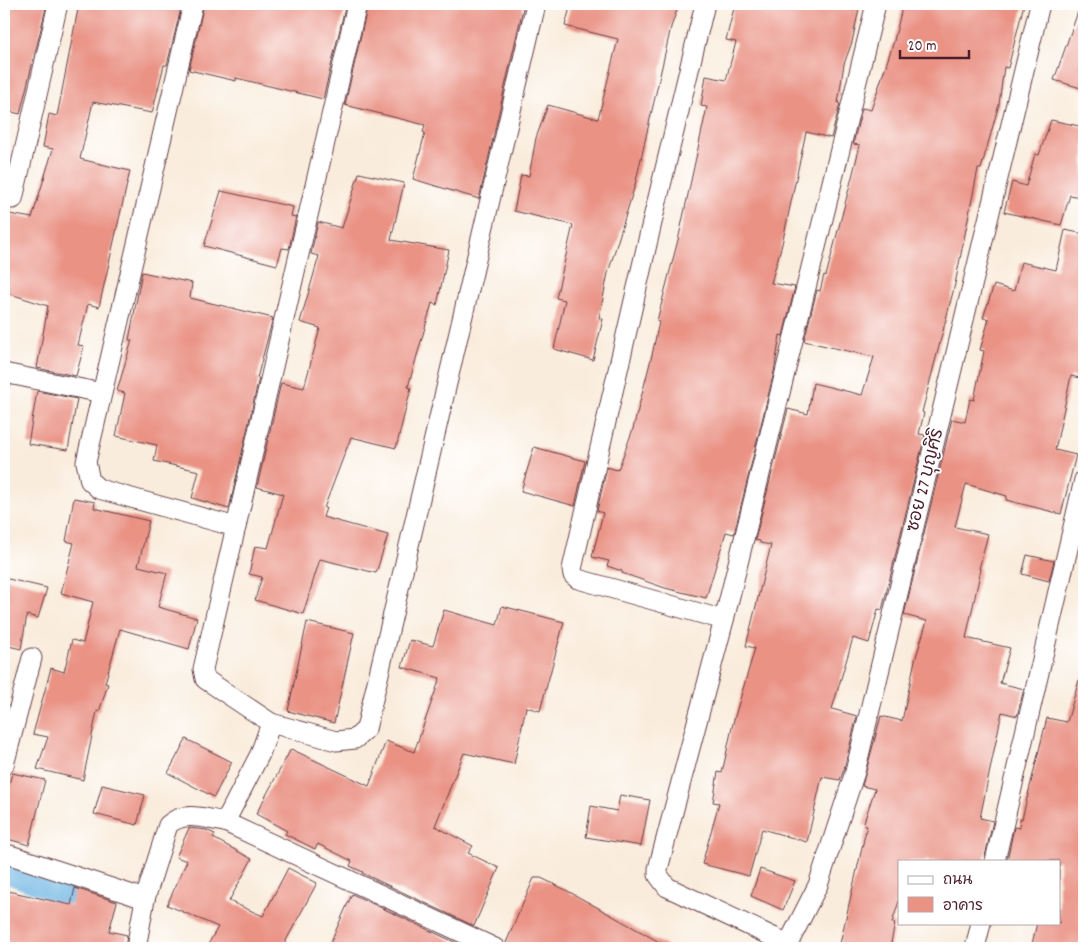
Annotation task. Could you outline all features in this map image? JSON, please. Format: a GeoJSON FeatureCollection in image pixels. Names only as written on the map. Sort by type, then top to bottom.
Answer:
{"type":"FeatureCollection","features":[{"type":"Feature","properties":{"kind":"street"},"geometry":{"type":"LineString","coordinates":[[13,199],[58,4]]}},
{"type":"Feature","properties":{"kind":"street"},"geometry":{"type":"LineString","coordinates":[[193,4],[86,462],[90,481],[99,489],[236,527]]}},
{"type":"Feature","properties":{"kind":"street"},"geometry":{"type":"LineString","coordinates":[[357,4],[203,673],[205,679],[227,695],[271,722],[336,741],[355,739],[366,729],[536,4]]}},
{"type":"Feature","properties":{"kind":"street"},"geometry":{"type":"LineString","coordinates":[[705,4],[654,214],[572,569],[573,575],[578,579],[724,620]]}},
{"type":"Feature","properties":{"kind":"street"},"geometry":{"type":"LineString","coordinates":[[787,946],[667,887],[658,875],[724,620],[876,4]]}},
{"type":"Feature","properties":{"kind":"street","name":"ซอย 27 บุญศิริ"},"geometry":{"type":"LineString","coordinates":[[787,946],[818,885],[855,772],[1040,4]]}},
{"type":"Feature","properties":{"kind":"street"},"geometry":{"type":"LineString","coordinates":[[4,372],[102,393]]}},
{"type":"Feature","properties":{"kind":"street"},"geometry":{"type":"LineString","coordinates":[[995,860],[1084,480]]}},
{"type":"Feature","properties":{"kind":"street"},"geometry":{"type":"LineString","coordinates":[[4,765],[32,658]]}},
{"type":"Feature","properties":{"kind":"street"},"geometry":{"type":"LineString","coordinates":[[225,822],[260,754],[271,722]]}},
{"type":"Feature","properties":{"kind":"street"},"geometry":{"type":"LineString","coordinates":[[136,948],[145,898],[168,825],[186,816],[225,822],[495,948]]}},
{"type":"Feature","properties":{"kind":"street"},"geometry":{"type":"LineString","coordinates":[[5,857],[145,898]]}},
{"type":"Feature","properties":{"kind":"street"},"geometry":{"type":"LineString","coordinates":[[975,948],[980,924]]}},
{"type":"Feature","properties":{"kind":"building"},"geometry":{"type":"Polygon","coordinates":[[[4,4],[47,4],[20,114],[4,110],[4,4]]]}},
{"type":"Feature","properties":{"kind":"building"},"geometry":{"type":"Polygon","coordinates":[[[79,4],[182,4],[167,65],[164,65],[152,113],[93,102],[80,159],[130,171],[99,307],[88,304],[78,345],[84,346],[76,376],[37,368],[48,306],[4,292],[4,213],[32,218],[53,149],[43,147],[49,114],[57,116],[79,4]]]}},
{"type":"Feature","properties":{"kind":"building"},"geometry":{"type":"Polygon","coordinates":[[[204,4],[346,4],[323,99],[236,78],[236,81],[189,70],[204,4]]]}},
{"type":"Feature","properties":{"kind":"building"},"geometry":{"type":"Polygon","coordinates":[[[368,4],[524,4],[479,199],[413,179],[425,133],[423,132],[425,125],[345,105],[368,4]]]}},
{"type":"Feature","properties":{"kind":"building"},"geometry":{"type":"Polygon","coordinates":[[[571,4],[679,4],[671,27],[635,185],[608,273],[599,318],[603,319],[593,360],[554,349],[565,300],[556,298],[573,225],[514,211],[521,175],[529,176],[536,138],[548,105],[598,119],[618,39],[565,26],[571,4]]]}},
{"type":"Feature","properties":{"kind":"building"},"geometry":{"type":"Polygon","coordinates":[[[735,4],[860,4],[852,42],[844,64],[838,103],[840,104],[831,138],[806,132],[782,244],[771,283],[795,287],[783,336],[780,335],[774,372],[734,534],[726,532],[706,598],[665,588],[622,573],[622,571],[607,566],[609,561],[592,557],[603,513],[597,511],[607,467],[617,470],[619,467],[633,429],[652,355],[659,322],[657,321],[679,236],[707,107],[701,106],[706,76],[726,80],[736,42],[726,40],[735,4]]]}},
{"type":"Feature","properties":{"kind":"building"},"geometry":{"type":"Polygon","coordinates":[[[903,4],[1024,4],[1008,68],[1004,67],[999,104],[981,169],[978,169],[955,284],[922,412],[924,413],[919,434],[925,435],[882,610],[878,609],[869,643],[853,638],[832,709],[857,716],[844,769],[840,780],[822,777],[807,842],[762,829],[749,876],[702,864],[719,803],[713,802],[718,772],[722,773],[733,723],[755,648],[746,646],[771,545],[755,540],[788,409],[808,414],[813,383],[862,395],[874,357],[804,341],[817,290],[820,291],[824,275],[826,276],[860,145],[853,144],[862,108],[871,110],[894,41],[903,4]]]}},
{"type":"Feature","properties":{"kind":"building"},"geometry":{"type":"Polygon","coordinates":[[[1080,6],[1084,7],[1084,89],[1054,80],[1080,6]]]}},
{"type":"Feature","properties":{"kind":"building"},"geometry":{"type":"Polygon","coordinates":[[[1051,120],[1084,127],[1084,198],[1070,195],[1061,225],[1004,212],[1012,182],[1026,186],[1035,154],[1039,155],[1051,120]]]}},
{"type":"Feature","properties":{"kind":"building"},"geometry":{"type":"Polygon","coordinates":[[[359,173],[404,183],[391,240],[449,250],[437,305],[432,303],[408,387],[411,388],[396,448],[351,437],[324,508],[326,508],[323,517],[388,535],[376,573],[320,559],[303,614],[255,600],[262,577],[249,574],[255,546],[268,548],[283,494],[257,487],[281,383],[304,388],[320,328],[300,322],[319,256],[311,254],[318,222],[342,228],[359,173]]]}},
{"type":"Feature","properties":{"kind":"building"},"geometry":{"type":"Polygon","coordinates":[[[221,191],[293,207],[291,216],[296,217],[289,249],[282,248],[277,265],[204,246],[221,191]]]}},
{"type":"Feature","properties":{"kind":"building"},"geometry":{"type":"Polygon","coordinates":[[[1065,230],[1084,234],[1084,379],[1071,376],[1055,450],[1076,455],[1061,514],[1006,500],[1007,496],[966,484],[955,527],[988,534],[979,569],[981,569],[966,638],[1010,648],[1000,683],[1024,689],[1017,716],[1002,712],[980,818],[993,821],[984,860],[898,860],[898,904],[892,923],[895,923],[890,948],[839,948],[867,826],[863,825],[875,789],[862,786],[881,716],[902,721],[915,660],[927,621],[904,615],[952,419],[965,422],[970,399],[974,400],[984,351],[980,350],[989,319],[983,318],[994,285],[1014,291],[1021,262],[1056,270],[1065,230]]]}},
{"type":"Feature","properties":{"kind":"building"},"geometry":{"type":"Polygon","coordinates":[[[142,272],[192,283],[190,298],[273,318],[257,378],[259,378],[229,509],[192,498],[199,471],[154,461],[157,445],[116,436],[125,393],[117,391],[132,340],[129,340],[142,272]]]}},
{"type":"Feature","properties":{"kind":"building"},"geometry":{"type":"Polygon","coordinates":[[[37,391],[77,399],[68,450],[28,444],[37,391]]]}},
{"type":"Feature","properties":{"kind":"building"},"geometry":{"type":"Polygon","coordinates":[[[534,447],[585,461],[575,506],[521,491],[534,447]]]}},
{"type":"Feature","properties":{"kind":"building"},"geometry":{"type":"Polygon","coordinates":[[[74,498],[95,502],[94,508],[149,521],[138,566],[167,573],[158,607],[197,618],[189,649],[120,629],[105,683],[108,684],[99,712],[97,711],[83,780],[37,769],[48,737],[33,734],[51,668],[64,672],[72,640],[83,643],[93,602],[61,593],[74,543],[66,541],[74,498]]]}},
{"type":"Feature","properties":{"kind":"building"},"geometry":{"type":"Polygon","coordinates":[[[1027,555],[1054,561],[1049,581],[1022,574],[1027,555]]]}},
{"type":"Feature","properties":{"kind":"building"},"geometry":{"type":"Polygon","coordinates":[[[4,578],[47,588],[38,618],[27,615],[21,649],[4,645],[4,578]]]}},
{"type":"Feature","properties":{"kind":"building"},"geometry":{"type":"Polygon","coordinates":[[[502,606],[564,622],[540,711],[526,707],[514,764],[464,753],[435,826],[473,846],[468,853],[499,868],[474,926],[362,873],[350,866],[352,861],[318,844],[315,849],[285,834],[287,831],[256,814],[291,749],[369,786],[386,741],[414,752],[440,678],[402,667],[410,640],[433,646],[444,610],[497,625],[502,606]]]}},
{"type":"Feature","properties":{"kind":"building"},"geometry":{"type":"Polygon","coordinates":[[[307,622],[354,633],[334,723],[288,711],[307,622]]]}},
{"type":"Feature","properties":{"kind":"building"},"geometry":{"type":"Polygon","coordinates":[[[1079,680],[1084,680],[1084,948],[1031,948],[1037,924],[1060,924],[1060,860],[1007,860],[1014,827],[1019,828],[1020,819],[1022,819],[1047,718],[1067,722],[1079,680]]]}},
{"type":"Feature","properties":{"kind":"building"},"geometry":{"type":"Polygon","coordinates":[[[186,739],[232,762],[214,797],[168,773],[186,739]]]}},
{"type":"Feature","properties":{"kind":"building"},"geometry":{"type":"Polygon","coordinates":[[[12,773],[45,780],[29,845],[4,838],[4,804],[12,773]]]}},
{"type":"Feature","properties":{"kind":"building"},"geometry":{"type":"Polygon","coordinates":[[[102,785],[145,795],[137,825],[94,814],[102,785]]]}},
{"type":"Feature","properties":{"kind":"building"},"geometry":{"type":"Polygon","coordinates":[[[620,795],[650,800],[641,846],[586,837],[591,806],[617,811],[620,795]]]}},
{"type":"Feature","properties":{"kind":"building"},"geometry":{"type":"Polygon","coordinates":[[[189,828],[206,830],[215,834],[213,838],[252,859],[229,901],[263,916],[288,868],[317,883],[282,948],[206,948],[218,927],[167,905],[187,861],[176,857],[189,828]]]}},
{"type":"Feature","properties":{"kind":"building"},"geometry":{"type":"Polygon","coordinates":[[[760,869],[795,881],[783,910],[751,896],[760,869]]]}},
{"type":"Feature","properties":{"kind":"building"},"geometry":{"type":"Polygon","coordinates":[[[534,878],[541,878],[566,890],[670,948],[506,948],[505,945],[534,878]]]}},
{"type":"Feature","properties":{"kind":"building"},"geometry":{"type":"Polygon","coordinates":[[[75,888],[117,902],[109,931],[127,935],[125,948],[4,948],[4,914],[8,891],[71,905],[75,888]]]}},
{"type":"Feature","properties":{"kind":"building"},"geometry":{"type":"Polygon","coordinates":[[[352,894],[465,947],[465,948],[328,948],[352,894]]]}},
{"type":"Feature","properties":{"kind":"waterway"},"geometry":{"type":"LineString","coordinates":[[4,870],[65,893]]}}]}
